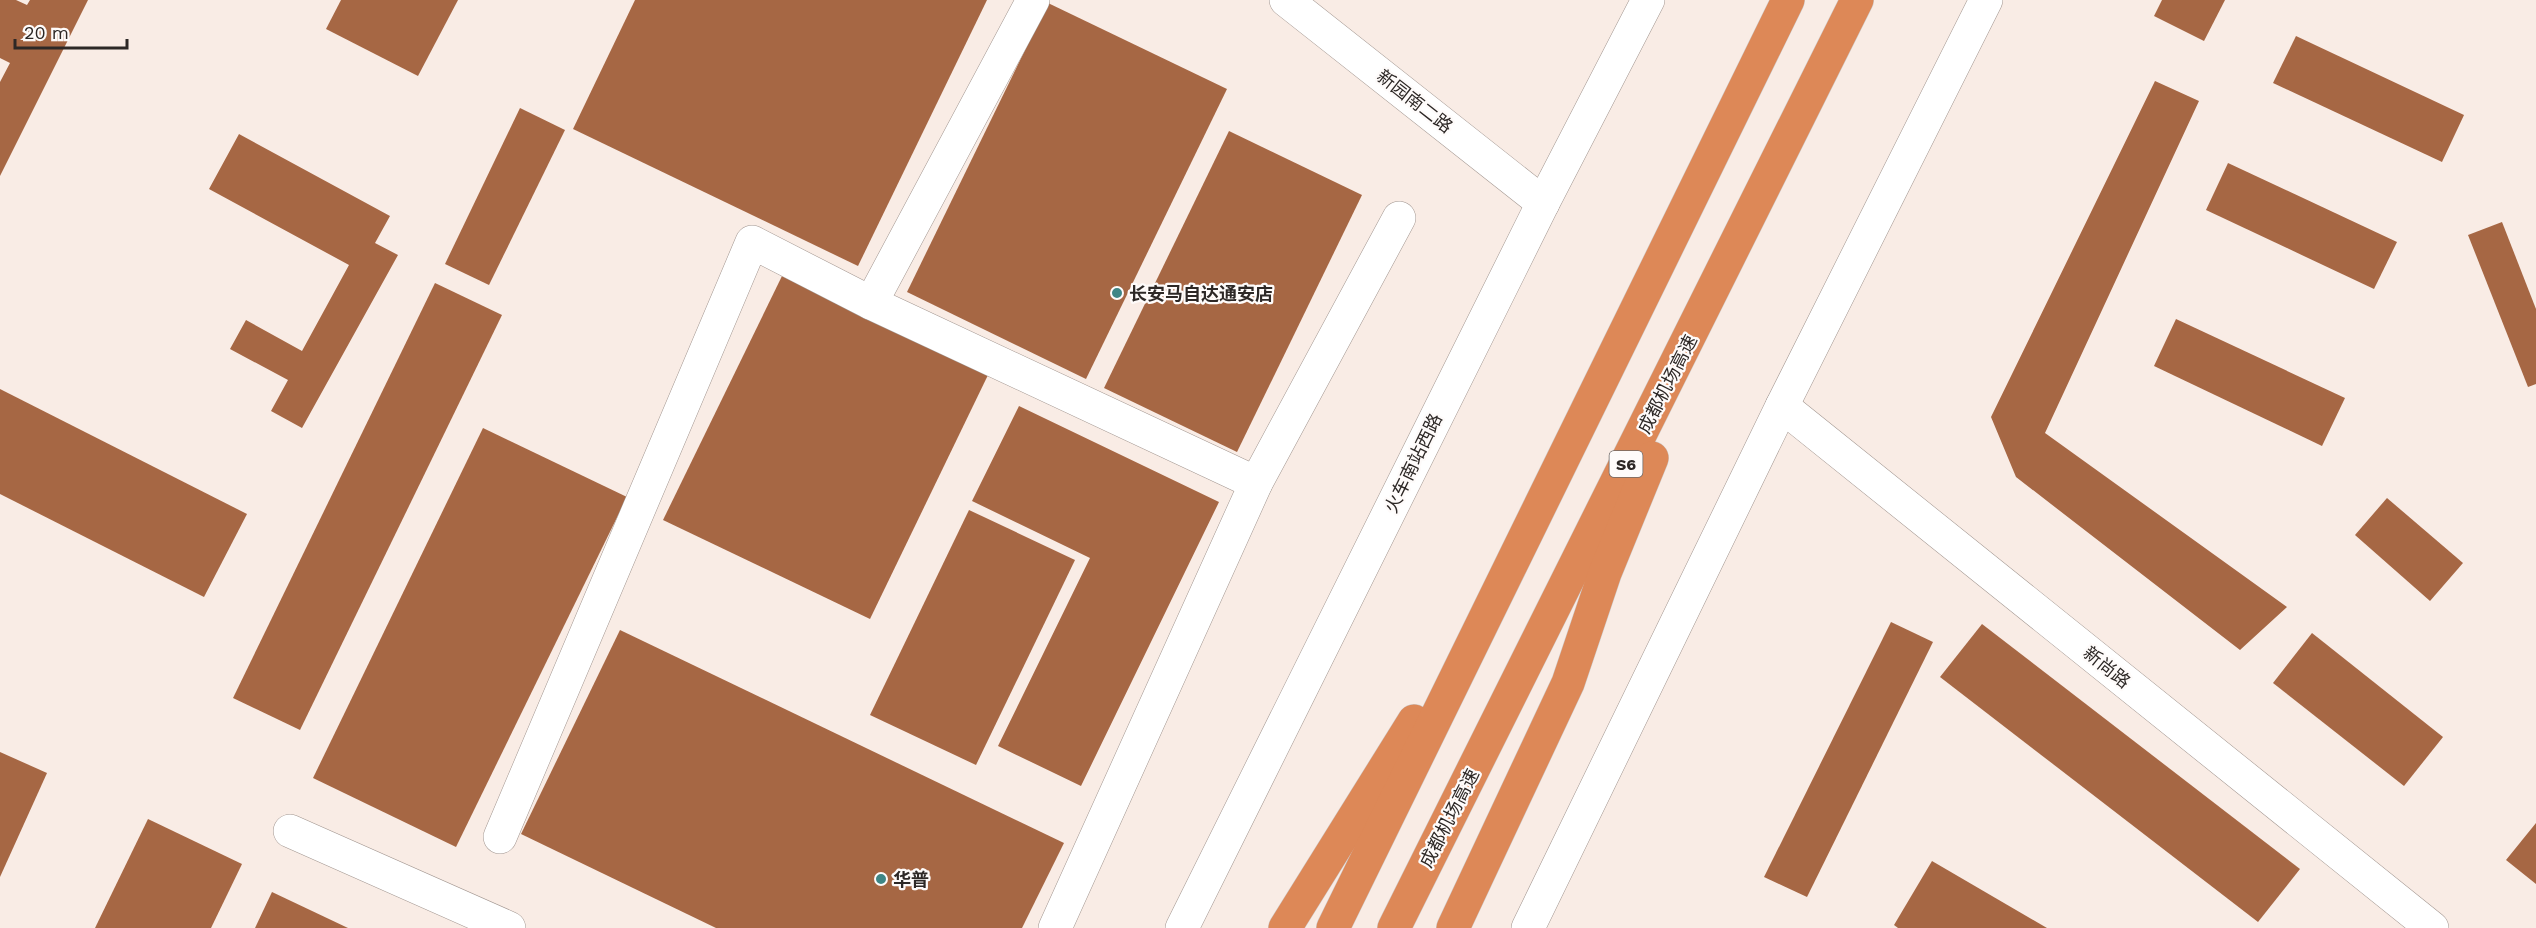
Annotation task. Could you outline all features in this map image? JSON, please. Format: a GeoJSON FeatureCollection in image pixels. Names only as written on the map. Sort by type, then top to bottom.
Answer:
{"type":"FeatureCollection","features":[{"type":"Feature","properties":{"kind":"highway"},"geometry":{"type":"LineString","coordinates":[[1333,928],[1511,567],[1690,195],[1788,0]]}},
{"type":"Feature","properties":{"kind":"highway","name":"成都机场高速"},"geometry":{"type":"LineString","coordinates":[[1394,928],[1857,0]]}},
{"type":"Feature","properties":{"kind":"highway"},"geometry":{"type":"LineString","coordinates":[[1453,928],[1568,683],[1605,573],[1756,206]]}},
{"type":"Feature","properties":{"kind":"highway"},"geometry":{"type":"LineString","coordinates":[[1285,928],[1511,567]]}},
{"type":"Feature","properties":{"kind":"street"},"geometry":{"type":"LineString","coordinates":[[871,303],[1034,0]]}},
{"type":"Feature","properties":{"kind":"street","name":"火车南站西路"},"geometry":{"type":"LineString","coordinates":[[1182,928],[1543,203],[1648,0]]}},
{"type":"Feature","properties":{"kind":"street"},"geometry":{"type":"LineString","coordinates":[[1528,928],[1782,406],[1986,0]]}},
{"type":"Feature","properties":{"kind":"street","name":"新园南二路"},"geometry":{"type":"LineString","coordinates":[[1300,5],[1543,203]]}},
{"type":"Feature","properties":{"kind":"street"},"geometry":{"type":"LineString","coordinates":[[1055,928],[1256,483],[1399,218]]}},
{"type":"Feature","properties":{"kind":"street"},"geometry":{"type":"LineString","coordinates":[[500,837],[752,242],[871,303],[1256,483]]}},
{"type":"Feature","properties":{"kind":"street","name":"新尚路"},"geometry":{"type":"LineString","coordinates":[[1782,406],[2432,928]]}},
{"type":"Feature","properties":{"kind":"street"},"geometry":{"type":"LineString","coordinates":[[290,831],[509,928]]}},
{"type":"Feature","properties":{"kind":"building"},"geometry":{"type":"Polygon","coordinates":[[[0,0],[16,0],[27,5],[30,0],[88,0],[0,176],[0,82],[10,63],[0,58],[0,0]]]}},
{"type":"Feature","properties":{"kind":"building"},"geometry":{"type":"Polygon","coordinates":[[[341,0],[458,0],[418,76],[326,29],[341,0]]]}},
{"type":"Feature","properties":{"kind":"building"},"geometry":{"type":"Polygon","coordinates":[[[635,0],[987,0],[858,266],[573,129],[635,0]]]}},
{"type":"Feature","properties":{"kind":"building"},"geometry":{"type":"Polygon","coordinates":[[[2162,0],[2225,0],[2204,41],[2154,16],[2162,0]]]}},
{"type":"Feature","properties":{"kind":"building"},"geometry":{"type":"Polygon","coordinates":[[[1048,3],[1227,89],[1086,379],[907,292],[1048,3]]]}},
{"type":"Feature","properties":{"kind":"building"},"geometry":{"type":"Polygon","coordinates":[[[2296,36],[2464,115],[2442,162],[2273,83],[2296,36]]]}},
{"type":"Feature","properties":{"kind":"building"},"geometry":{"type":"Polygon","coordinates":[[[2155,81],[2199,101],[2045,433],[2287,607],[2240,650],[2016,477],[1991,417],[2155,81]]]}},
{"type":"Feature","properties":{"kind":"building"},"geometry":{"type":"Polygon","coordinates":[[[520,108],[565,130],[489,285],[445,264],[520,108]]]}},
{"type":"Feature","properties":{"kind":"building"},"geometry":{"type":"Polygon","coordinates":[[[1229,131],[1362,195],[1237,452],[1104,388],[1229,131]]]}},
{"type":"Feature","properties":{"kind":"building"},"geometry":{"type":"Polygon","coordinates":[[[239,134],[390,216],[375,243],[398,255],[302,428],[271,411],[288,380],[230,349],[246,320],[302,351],[349,265],[209,189],[239,134]]]}},
{"type":"Feature","properties":{"kind":"building"},"geometry":{"type":"Polygon","coordinates":[[[2228,163],[2397,242],[2374,289],[2206,210],[2228,163]]]}},
{"type":"Feature","properties":{"kind":"building"},"geometry":{"type":"Polygon","coordinates":[[[2502,222],[2536,309],[2536,384],[2528,387],[2468,235],[2502,222]]]}},
{"type":"Feature","properties":{"kind":"building"},"geometry":{"type":"Polygon","coordinates":[[[782,276],[988,375],[870,619],[663,520],[782,276]]]}},
{"type":"Feature","properties":{"kind":"building"},"geometry":{"type":"Polygon","coordinates":[[[435,283],[502,315],[300,730],[233,698],[435,283]]]}},
{"type":"Feature","properties":{"kind":"building"},"geometry":{"type":"Polygon","coordinates":[[[2176,319],[2345,398],[2322,446],[2154,366],[2176,319]]]}},
{"type":"Feature","properties":{"kind":"building"},"geometry":{"type":"Polygon","coordinates":[[[0,389],[247,514],[204,597],[0,494],[0,389]]]}},
{"type":"Feature","properties":{"kind":"building"},"geometry":{"type":"Polygon","coordinates":[[[1019,406],[1219,502],[1081,786],[998,746],[1090,558],[972,501],[1019,406]]]}},
{"type":"Feature","properties":{"kind":"building"},"geometry":{"type":"Polygon","coordinates":[[[483,428],[627,497],[456,847],[313,778],[483,428]]]}},
{"type":"Feature","properties":{"kind":"building"},"geometry":{"type":"Polygon","coordinates":[[[2387,498],[2463,563],[2430,601],[2355,535],[2387,498]]]}},
{"type":"Feature","properties":{"kind":"building"},"geometry":{"type":"Polygon","coordinates":[[[969,510],[1075,560],[976,765],[870,715],[969,510]]]}},
{"type":"Feature","properties":{"kind":"building"},"geometry":{"type":"Polygon","coordinates":[[[1891,622],[1933,642],[1807,897],[1764,877],[1891,622]]]}},
{"type":"Feature","properties":{"kind":"building"},"geometry":{"type":"Polygon","coordinates":[[[1982,624],[2300,869],[2258,922],[1940,677],[1982,624]]]}},
{"type":"Feature","properties":{"kind":"building"},"geometry":{"type":"Polygon","coordinates":[[[620,630],[1064,843],[1022,928],[716,928],[521,834],[620,630]]]}},
{"type":"Feature","properties":{"kind":"building"},"geometry":{"type":"Polygon","coordinates":[[[2312,633],[2443,737],[2404,786],[2273,683],[2312,633]]]}},
{"type":"Feature","properties":{"kind":"building"},"geometry":{"type":"Polygon","coordinates":[[[0,752],[47,773],[0,877],[0,752]]]}},
{"type":"Feature","properties":{"kind":"building"},"geometry":{"type":"Polygon","coordinates":[[[148,819],[242,864],[211,928],[95,928],[148,819]]]}},
{"type":"Feature","properties":{"kind":"building"},"geometry":{"type":"Polygon","coordinates":[[[2536,823],[2536,884],[2506,860],[2536,823]]]}},
{"type":"Feature","properties":{"kind":"building"},"geometry":{"type":"Polygon","coordinates":[[[1932,861],[2047,928],[1898,928],[1894,925],[1932,861]]]}},
{"type":"Feature","properties":{"kind":"building"},"geometry":{"type":"Polygon","coordinates":[[[272,892],[348,928],[255,928],[272,892]]]}},
{"type":"Feature","properties":{"kind":"place","name":"长安马自达通安店"},"geometry":{"type":"Point","coordinates":[1117,293]}},
{"type":"Feature","properties":{"kind":"place","name":"华普"},"geometry":{"type":"Point","coordinates":[881,879]}}]}
